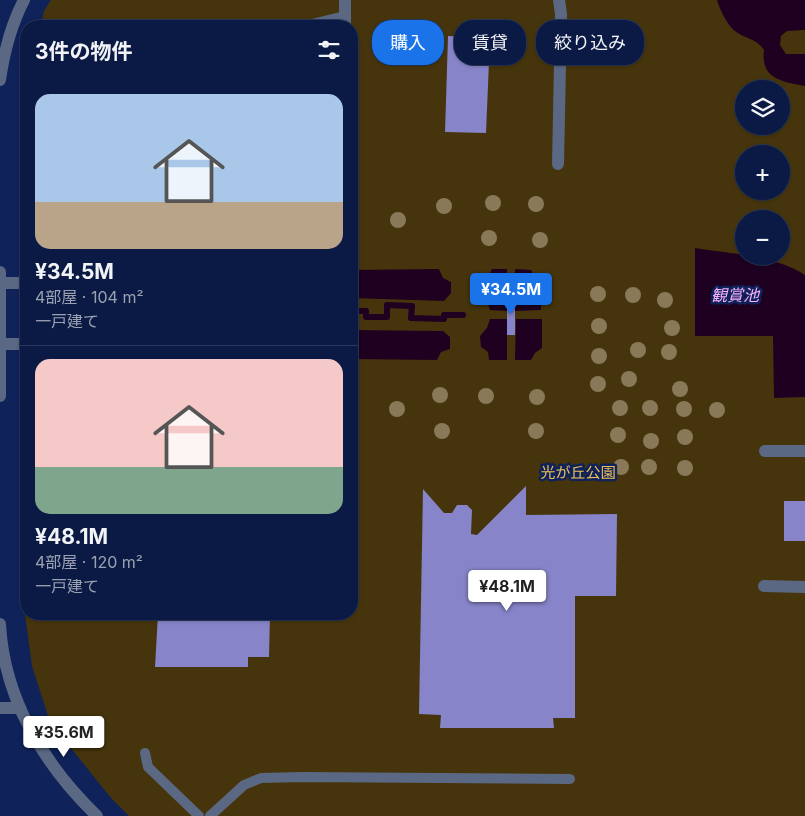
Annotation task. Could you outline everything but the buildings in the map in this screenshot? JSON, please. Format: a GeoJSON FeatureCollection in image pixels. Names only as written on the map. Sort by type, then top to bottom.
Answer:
{"type":"FeatureCollection","features":[{"type":"Feature","properties":{"kind":"street"},"geometry":{"type":"LineString","coordinates":[[0,80],[5,47],[24,0]]}},
{"type":"Feature","properties":{"kind":"street"},"geometry":{"type":"LineString","coordinates":[[345,0],[345,20]]}},
{"type":"Feature","properties":{"kind":"street"},"geometry":{"type":"LineString","coordinates":[[558,164],[561,14],[559,0]]}},
{"type":"Feature","properties":{"kind":"street"},"geometry":{"type":"LineString","coordinates":[[0,272],[0,396]]}},
{"type":"Feature","properties":{"kind":"street"},"geometry":{"type":"LineString","coordinates":[[0,283],[20,284]]}},
{"type":"Feature","properties":{"kind":"street"},"geometry":{"type":"LineString","coordinates":[[0,344],[20,344]]}},
{"type":"Feature","properties":{"kind":"street"},"geometry":{"type":"LineString","coordinates":[[765,451],[805,451]]}},
{"type":"Feature","properties":{"kind":"street"},"geometry":{"type":"LineString","coordinates":[[764,586],[805,587]]}},
{"type":"Feature","properties":{"kind":"street"},"geometry":{"type":"LineString","coordinates":[[0,624],[7,668],[20,708],[35,740],[57,773],[75,795],[97,816]]}},
{"type":"Feature","properties":{"kind":"street"},"geometry":{"type":"LineString","coordinates":[[0,708],[20,708]]}},
{"type":"Feature","properties":{"kind":"lane"},"geometry":{"type":"LineString","coordinates":[[145,753],[148,767],[199,816]]}},
{"type":"Feature","properties":{"kind":"lane"},"geometry":{"type":"LineString","coordinates":[[210,816],[244,785],[261,778],[570,779]]}},
{"type":"Feature","properties":{"kind":"green space","name":"光が丘公園"},"geometry":{"type":"Polygon","coordinates":[[[51,0],[805,0],[805,816],[129,816],[111,798],[50,722],[32,666],[26,620],[358,620],[358,20],[42,20],[44,11],[51,0]]]}},
{"type":"Feature","properties":{"kind":"water"},"geometry":{"type":"Polygon","coordinates":[[[717,0],[805,0],[805,30],[787,31],[781,36],[780,45],[786,54],[805,54],[805,86],[790,83],[790,80],[781,80],[769,73],[764,60],[764,50],[761,46],[732,29],[717,0]]]}},
{"type":"Feature","properties":{"kind":"water","name":"観賞池"},"geometry":{"type":"Polygon","coordinates":[[[695,248],[735,254],[735,265],[785,265],[793,268],[805,275],[805,397],[774,398],[773,336],[695,336],[695,248]]]}},
{"type":"Feature","properties":{"kind":"water"},"geometry":{"type":"Polygon","coordinates":[[[439,269],[443,278],[451,282],[451,293],[444,301],[358,298],[358,270],[439,269]]]}},
{"type":"Feature","properties":{"kind":"water"},"geometry":{"type":"Polygon","coordinates":[[[492,269],[507,269],[507,311],[490,310],[487,301],[479,294],[479,282],[487,280],[492,269]]]}},
{"type":"Feature","properties":{"kind":"water"},"geometry":{"type":"Polygon","coordinates":[[[515,269],[531,270],[535,278],[541,282],[541,310],[515,311],[515,269]]]}},
{"type":"Feature","properties":{"kind":"water"},"geometry":{"type":"Polygon","coordinates":[[[490,319],[507,319],[507,360],[489,360],[488,352],[481,347],[480,336],[487,328],[490,319]]]}},
{"type":"Feature","properties":{"kind":"water"},"geometry":{"type":"Polygon","coordinates":[[[516,319],[542,319],[542,348],[535,353],[531,360],[515,360],[516,319]]]}},
{"type":"Feature","properties":{"kind":"water"},"geometry":{"type":"Polygon","coordinates":[[[358,330],[443,331],[450,337],[450,349],[441,352],[437,360],[358,359],[358,330]]]}},
{"type":"Feature","properties":{"kind":"waterway"},"geometry":{"type":"LineString","coordinates":[[358,311],[366,311],[366,317],[387,317],[387,305],[412,306],[411,318],[444,319],[444,315],[463,315]]}}]}
